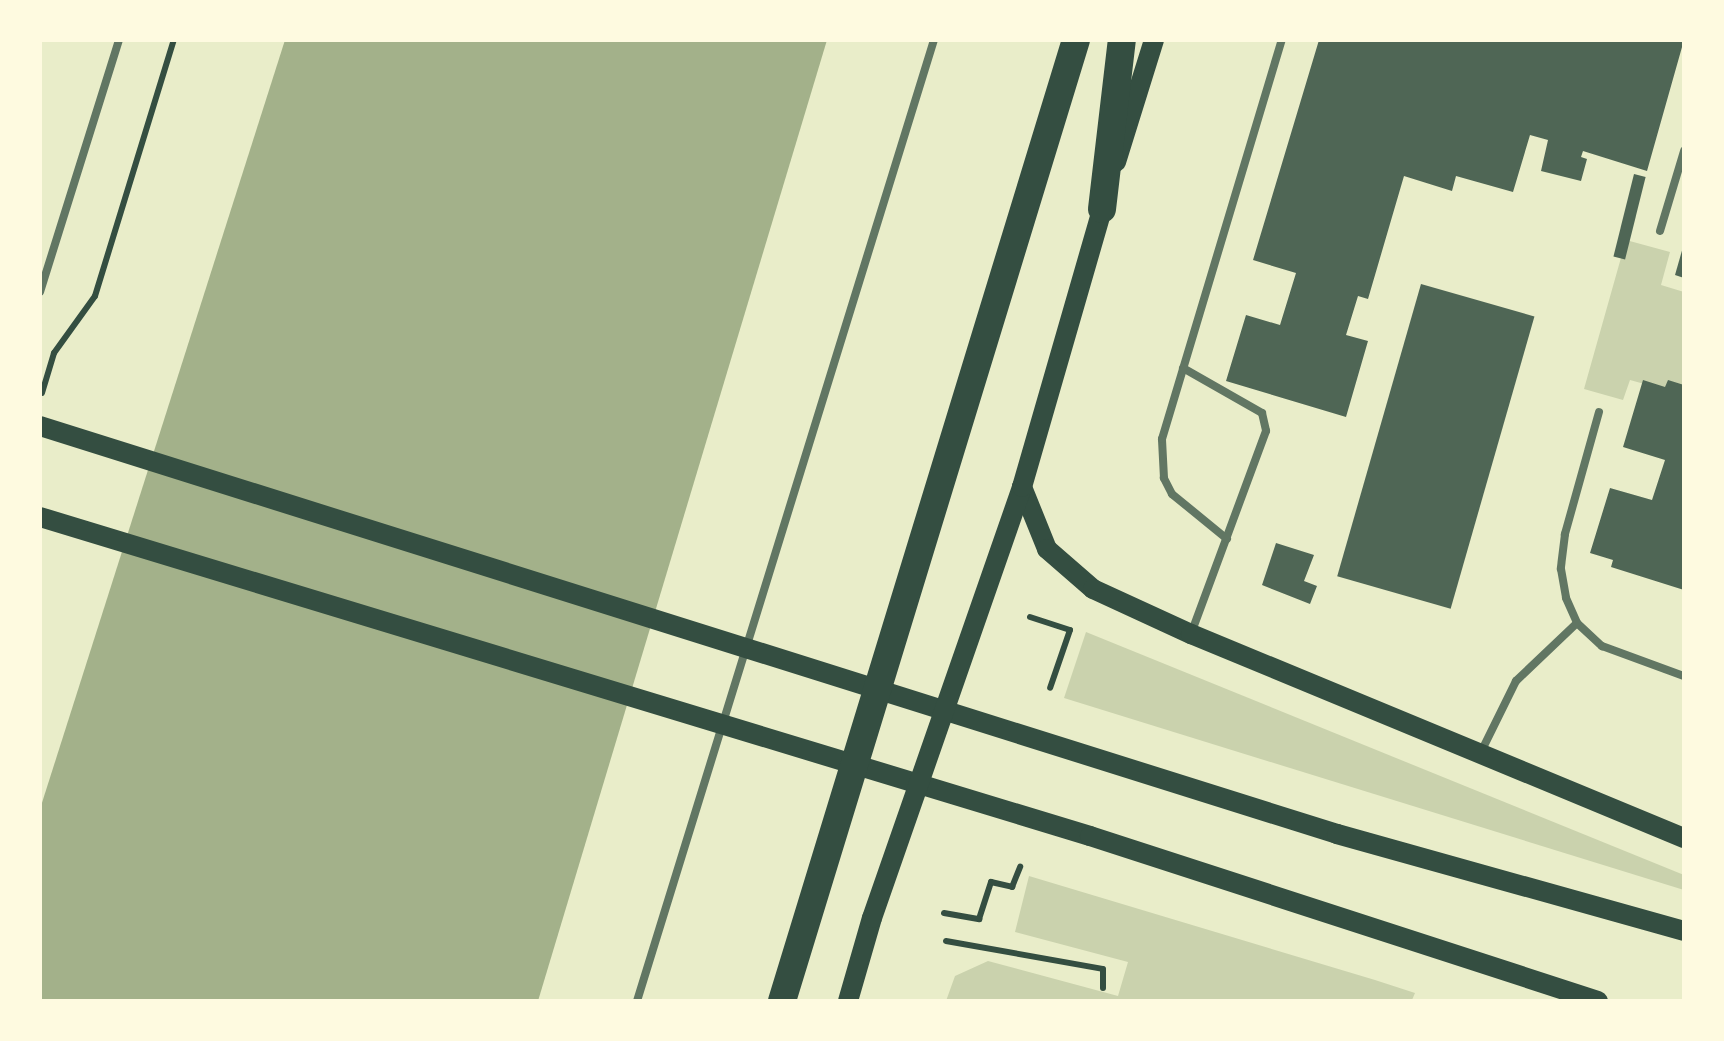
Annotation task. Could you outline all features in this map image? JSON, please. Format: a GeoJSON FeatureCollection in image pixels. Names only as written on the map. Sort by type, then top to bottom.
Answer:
{"type":"FeatureCollection","features":[{"type":"Feature","properties":{"kind":"highway"},"geometry":{"type":"LineString","coordinates":[[782,1001],[1076,40]]}},
{"type":"Feature","properties":{"kind":"highway"},"geometry":{"type":"LineString","coordinates":[[1102,208],[1122,40]]}},
{"type":"Feature","properties":{"kind":"main road"},"geometry":{"type":"LineString","coordinates":[[848,1001],[872,918],[1022,487],[1154,40]]}},
{"type":"Feature","properties":{"kind":"main road"},"geometry":{"type":"LineString","coordinates":[[40,426],[1337,834],[1684,931]]}},
{"type":"Feature","properties":{"kind":"main road"},"geometry":{"type":"LineString","coordinates":[[1022,487],[1054,558],[1093,588],[1191,634],[1684,838]]}},
{"type":"Feature","properties":{"kind":"main road"},"geometry":{"type":"LineString","coordinates":[[40,517],[1047,823],[1598,1001]]}},
{"type":"Feature","properties":{"kind":"lane"},"geometry":{"type":"LineString","coordinates":[[40,292],[119,40]]}},
{"type":"Feature","properties":{"kind":"lane"},"geometry":{"type":"LineString","coordinates":[[637,1001],[934,40]]}},
{"type":"Feature","properties":{"kind":"lane"},"geometry":{"type":"LineString","coordinates":[[1226,539],[1172,494],[1164,478],[1162,439],[1282,40]]}},
{"type":"Feature","properties":{"kind":"lane"},"geometry":{"type":"LineString","coordinates":[[1660,231],[1684,151]]}},
{"type":"Feature","properties":{"kind":"lane"},"geometry":{"type":"LineString","coordinates":[[1184,368],[1262,412],[1266,420],[1262,443],[1191,634]]}},
{"type":"Feature","properties":{"kind":"lane"},"geometry":{"type":"LineString","coordinates":[[1599,412],[1565,534],[1561,569],[1577,623],[1602,646],[1684,676]]}},
{"type":"Feature","properties":{"kind":"lane"},"geometry":{"type":"LineString","coordinates":[[1480,754],[1516,681],[1577,623]]}},
{"type":"Feature","properties":{"kind":"path"},"geometry":{"type":"LineString","coordinates":[[40,399],[54,352],[95,296],[174,40]]}},
{"type":"Feature","properties":{"kind":"path"},"geometry":{"type":"LineString","coordinates":[[1030,617],[1070,630],[1050,688]]}},
{"type":"Feature","properties":{"kind":"path"},"geometry":{"type":"LineString","coordinates":[[944,913],[979,919],[991,882],[1012,887],[1020,867]]}},
{"type":"Feature","properties":{"kind":"path"},"geometry":{"type":"LineString","coordinates":[[946,941],[1104,970],[1103,988]]}},
{"type":"Feature","properties":{"kind":"shaded area"},"geometry":{"type":"Polygon","coordinates":[[[285,40],[827,40],[538,1001],[40,1001],[40,809],[285,40]]]}},
{"type":"Feature","properties":{"kind":"shaded area"},"geometry":{"type":"Polygon","coordinates":[[[1626,240],[1670,252],[1661,285],[1684,292],[1684,395],[1630,380],[1623,400],[1584,389],[1626,240]]]}},
{"type":"Feature","properties":{"kind":"shaded area"},"geometry":{"type":"Polygon","coordinates":[[[1086,632],[1684,875],[1684,890],[1064,698],[1086,632]]]}},
{"type":"Feature","properties":{"kind":"shaded area"},"geometry":{"type":"Polygon","coordinates":[[[1029,876],[1415,993],[1412,1000],[1381,1001],[946,1001],[955,976],[988,961],[1118,996],[1128,962],[1015,932],[1029,876]]]}},
{"type":"Feature","properties":{"kind":"building"},"geometry":{"type":"Polygon","coordinates":[[[1319,40],[1684,40],[1647,171],[1583,151],[1581,157],[1587,159],[1581,181],[1541,171],[1548,140],[1530,135],[1513,192],[1456,176],[1452,191],[1404,176],[1368,299],[1358,296],[1346,335],[1368,341],[1346,417],[1226,381],[1246,315],[1280,325],[1296,273],[1253,260],[1319,40]]]}},
{"type":"Feature","properties":{"kind":"building"},"geometry":{"type":"Polygon","coordinates":[[[1634,174],[1646,177],[1625,259],[1613,256],[1634,174]]]}},
{"type":"Feature","properties":{"kind":"building"},"geometry":{"type":"Polygon","coordinates":[[[1684,248],[1684,278],[1675,275],[1684,248]]]}},
{"type":"Feature","properties":{"kind":"building"},"geometry":{"type":"Polygon","coordinates":[[[1421,284],[1534,317],[1451,609],[1337,576],[1421,284]]]}},
{"type":"Feature","properties":{"kind":"building"},"geometry":{"type":"Polygon","coordinates":[[[1643,380],[1665,387],[1668,380],[1684,385],[1684,590],[1611,567],[1613,560],[1590,553],[1610,488],[1652,500],[1665,460],[1623,447],[1643,380]]]}},
{"type":"Feature","properties":{"kind":"building"},"geometry":{"type":"Polygon","coordinates":[[[1276,543],[1314,555],[1304,581],[1317,586],[1310,604],[1262,585],[1276,543]]]}}]}
